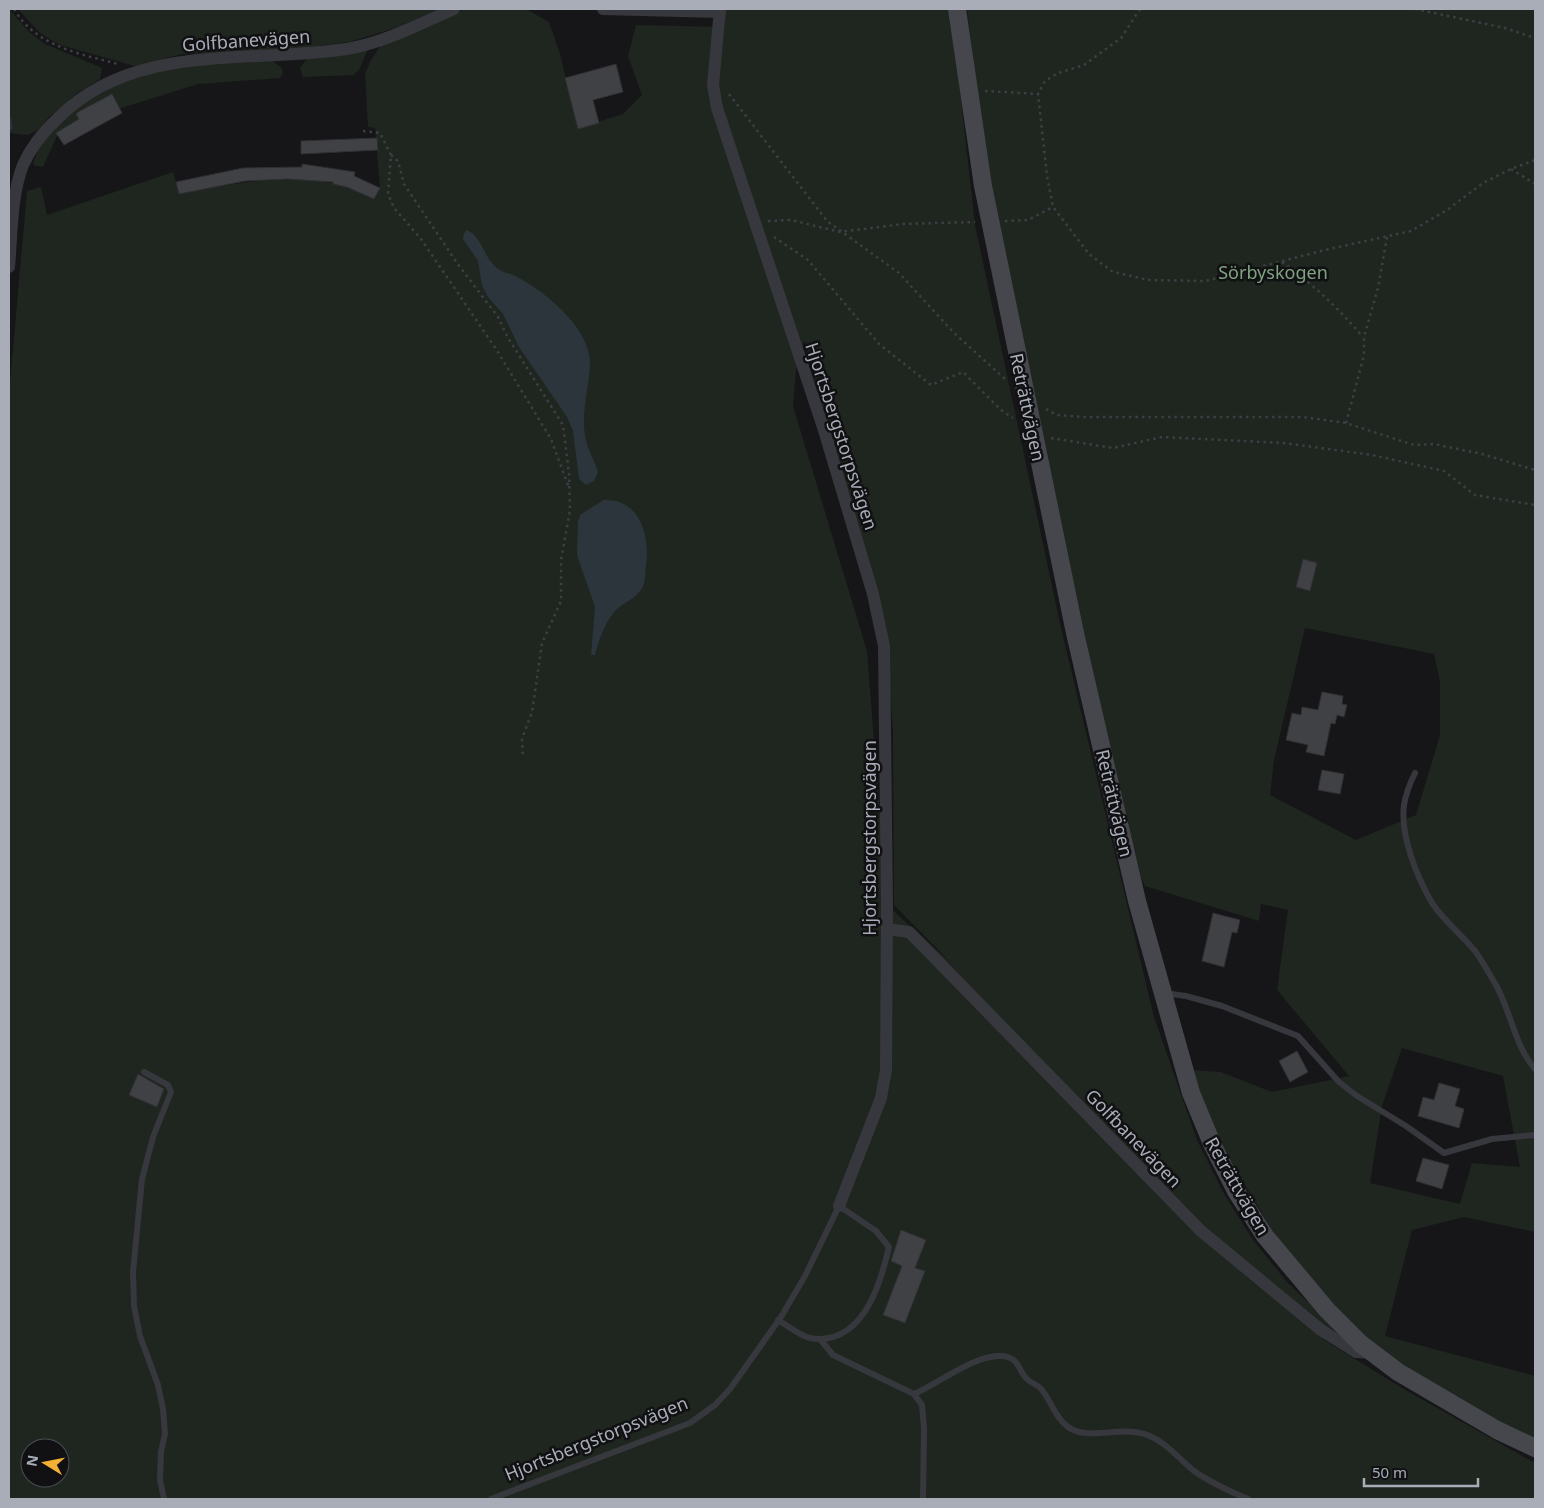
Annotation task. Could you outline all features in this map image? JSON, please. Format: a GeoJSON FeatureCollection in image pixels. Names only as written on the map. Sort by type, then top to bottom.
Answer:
{"type":"FeatureCollection","features":[{"type":"Feature","properties":{"kind":"street","name":"Golfbanevägen"},"geometry":{"type":"LineString","coordinates":[[9,267],[18,181],[24,164],[39,139],[68,108],[87,94],[106,84],[141,71],[196,59],[290,55],[353,48],[382,40],[454,9]]}},
{"type":"Feature","properties":{"kind":"street"},"geometry":{"type":"LineString","coordinates":[[603,9],[720,10]]}},
{"type":"Feature","properties":{"kind":"street","name":"Reträttvägen"},"geometry":{"type":"LineString","coordinates":[[957,9],[968,91],[990,222],[1075,634],[1137,901],[1191,1093],[1213,1146],[1236,1191],[1265,1236],[1306,1287],[1361,1344],[1398,1372],[1497,1430],[1535,1448]]}},
{"type":"Feature","properties":{"kind":"street","name":"Hjortsbergstorpsvägen"},"geometry":{"type":"LineString","coordinates":[[720,10],[713,74],[717,108],[826,437],[880,620],[884,646],[887,929],[886,1070],[881,1098],[839,1206]]}},
{"type":"Feature","properties":{"kind":"street","name":"Golfbanevägen"},"geometry":{"type":"LineString","coordinates":[[887,929],[909,932],[1201,1231],[1321,1330],[1356,1352],[1373,1353]]}},
{"type":"Feature","properties":{"kind":"lane"},"geometry":{"type":"LineString","coordinates":[[1415,773],[1408,789],[1404,806],[1407,837],[1419,874],[1433,903],[1475,952],[1497,988],[1510,1021],[1530,1063],[1535,1069]]}},
{"type":"Feature","properties":{"kind":"lane"},"geometry":{"type":"LineString","coordinates":[[1162,993],[1186,996],[1222,1006],[1298,1036],[1339,1082],[1357,1096],[1406,1126],[1444,1153],[1492,1139],[1535,1135]]}},
{"type":"Feature","properties":{"kind":"lane"},"geometry":{"type":"LineString","coordinates":[[144,1072],[160,1080],[168,1086],[171,1092],[153,1137],[142,1179],[133,1272],[134,1306],[138,1328],[163,1409],[166,1434],[160,1452],[160,1480],[164,1499]]}},
{"type":"Feature","properties":{"kind":"lane"},"geometry":{"type":"LineString","coordinates":[[778,1320],[802,1336],[820,1340],[840,1335],[862,1317],[882,1276],[889,1247],[876,1231],[839,1206]]}},
{"type":"Feature","properties":{"kind":"lane","name":"Hjortsbergstorpsvägen"},"geometry":{"type":"LineString","coordinates":[[491,1499],[690,1423],[715,1405],[730,1389],[778,1320],[805,1276],[839,1206]]}},
{"type":"Feature","properties":{"kind":"lane"},"geometry":{"type":"LineString","coordinates":[[820,1340],[833,1355],[914,1394],[922,1405],[924,1428],[923,1499]]}},
{"type":"Feature","properties":{"kind":"lane"},"geometry":{"type":"LineString","coordinates":[[914,1394],[931,1388],[974,1362],[996,1357],[1008,1358],[1019,1364],[1026,1379],[1041,1388],[1056,1416],[1069,1428],[1084,1434],[1130,1430],[1149,1436],[1169,1447],[1194,1470],[1216,1485],[1248,1499]]}},
{"type":"Feature","properties":{"kind":"path"},"geometry":{"type":"LineString","coordinates":[[14,9],[28,27],[45,40],[64,50],[141,71]]}},
{"type":"Feature","properties":{"kind":"path"},"geometry":{"type":"LineString","coordinates":[[1140,9],[1121,38],[1084,65],[1058,73],[1045,81],[1038,94],[1047,176],[1053,207],[1089,254],[1113,272],[1149,280],[1205,281],[1325,250],[1387,238],[1411,231],[1447,210],[1483,183],[1535,160]]}},
{"type":"Feature","properties":{"kind":"path"},"geometry":{"type":"LineString","coordinates":[[1414,9],[1505,28],[1535,38]]}},
{"type":"Feature","properties":{"kind":"path"},"geometry":{"type":"LineString","coordinates":[[713,74],[813,206],[840,232],[899,273],[954,333],[1026,397],[1057,415],[1303,417],[1346,423],[1414,445],[1434,444],[1472,452],[1535,470]]}},
{"type":"Feature","properties":{"kind":"path"},"geometry":{"type":"LineString","coordinates":[[968,91],[1038,94]]}},
{"type":"Feature","properties":{"kind":"path"},"geometry":{"type":"LineString","coordinates":[[363,131],[380,133],[391,156],[398,161],[404,184],[457,263],[498,317],[508,338],[563,425],[570,490],[570,510],[561,560],[561,601],[542,643],[532,712],[522,739],[523,758]]}},
{"type":"Feature","properties":{"kind":"path"},"geometry":{"type":"LineString","coordinates":[[391,156],[388,194],[394,208],[421,239],[496,349],[551,439],[570,490]]}},
{"type":"Feature","properties":{"kind":"path"},"geometry":{"type":"LineString","coordinates":[[1511,169],[1535,184]]}},
{"type":"Feature","properties":{"kind":"path"},"geometry":{"type":"LineString","coordinates":[[756,226],[770,220],[791,220],[840,232],[903,224],[1028,220],[1053,207]]}},
{"type":"Feature","properties":{"kind":"path"},"geometry":{"type":"LineString","coordinates":[[756,226],[808,260],[879,344],[931,385],[963,372],[1001,410],[1040,436],[1113,448],[1162,437],[1284,442],[1372,455],[1444,471],[1475,495],[1535,505]]}},
{"type":"Feature","properties":{"kind":"path"},"geometry":{"type":"LineString","coordinates":[[1346,423],[1364,355],[1364,337],[1378,288],[1387,238]]}},
{"type":"Feature","properties":{"kind":"path"},"geometry":{"type":"LineString","coordinates":[[1282,262],[1312,283],[1364,337]]}},
{"type":"Feature","properties":{"kind":"green space"},"geometry":{"type":"Polygon","coordinates":[[[9,9],[29,32],[45,44],[102,68],[100,79],[76,94],[49,117],[38,130],[28,135],[9,133],[9,9]]]}},
{"type":"Feature","properties":{"kind":"green space"},"geometry":{"type":"Polygon","coordinates":[[[18,9],[439,9],[398,27],[349,42],[293,49],[182,54],[135,66],[60,45],[40,33],[18,9]]]}},
{"type":"Feature","properties":{"kind":"green space"},"geometry":{"type":"Polygon","coordinates":[[[465,9],[526,9],[549,22],[560,54],[578,128],[623,114],[642,95],[628,56],[636,25],[723,27],[726,9],[951,9],[975,225],[1061,628],[1154,1017],[1197,1140],[1223,1192],[1253,1240],[1287,1282],[1349,1341],[1264,1289],[1326,1341],[1402,1388],[1535,1463],[1535,1499],[9,1499],[9,394],[27,191],[41,187],[47,215],[173,172],[179,194],[220,186],[283,179],[325,182],[346,186],[374,199],[380,188],[375,128],[368,127],[365,74],[371,60],[381,45],[465,9]],[[805,341],[797,357],[793,406],[867,651],[887,905],[951,963],[894,905],[893,730],[884,621],[824,415],[805,341]]]}},
{"type":"Feature","properties":{"kind":"green space","name":"Sörbyskogen"},"geometry":{"type":"Polygon","coordinates":[[[967,9],[1535,9],[1535,1232],[1464,1217],[1412,1230],[1385,1336],[1535,1376],[1535,1439],[1441,1394],[1366,1344],[1275,1235],[1214,1133],[1192,1070],[1221,1072],[1272,1092],[1349,1076],[1277,990],[1288,910],[1261,904],[1259,921],[1145,886],[1140,875],[1080,619],[993,222],[967,9]],[[1305,628],[1274,760],[1270,795],[1356,840],[1416,815],[1440,735],[1440,682],[1434,654],[1305,628]],[[1402,1048],[1382,1106],[1370,1183],[1460,1204],[1472,1163],[1520,1167],[1503,1076],[1402,1048]]]}},
{"type":"Feature","properties":{"kind":"green space"},"geometry":{"type":"Polygon","coordinates":[[[368,49],[359,70],[353,75],[303,77],[300,68],[307,59],[368,49]]]}},
{"type":"Feature","properties":{"kind":"green space"},"geometry":{"type":"Polygon","coordinates":[[[273,61],[282,68],[283,73],[280,78],[198,84],[99,115],[57,136],[43,167],[33,165],[41,145],[55,127],[93,98],[115,86],[161,70],[192,64],[273,61]]]}},
{"type":"Feature","properties":{"kind":"shaded area"},"geometry":{"type":"Polygon","coordinates":[[[467,230],[477,238],[494,266],[541,292],[565,313],[583,338],[590,364],[584,412],[584,431],[598,472],[594,481],[586,485],[579,479],[573,431],[567,417],[519,347],[503,314],[488,297],[482,285],[478,261],[463,239],[464,233],[467,230]]]}},
{"type":"Feature","properties":{"kind":"shaded area"},"geometry":{"type":"Polygon","coordinates":[[[604,500],[617,501],[635,513],[644,532],[647,555],[645,577],[640,591],[618,608],[610,618],[601,636],[595,655],[591,655],[595,607],[577,555],[578,521],[581,514],[604,500]]]}},
{"type":"Feature","properties":{"kind":"building"},"geometry":{"type":"Polygon","coordinates":[[[616,64],[623,92],[593,100],[599,123],[578,129],[565,78],[616,64]]]}},
{"type":"Feature","properties":{"kind":"building"},"geometry":{"type":"Polygon","coordinates":[[[112,94],[122,113],[64,145],[56,133],[79,119],[76,114],[80,111],[112,94]]]}},
{"type":"Feature","properties":{"kind":"building"},"geometry":{"type":"Polygon","coordinates":[[[377,138],[378,150],[301,154],[301,141],[377,138]]]}},
{"type":"Feature","properties":{"kind":"building"},"geometry":{"type":"Polygon","coordinates":[[[302,164],[355,172],[354,176],[380,188],[374,199],[347,187],[333,184],[333,182],[288,179],[245,181],[179,194],[176,182],[243,168],[302,167],[302,164]]]}},
{"type":"Feature","properties":{"kind":"building"},"geometry":{"type":"Polygon","coordinates":[[[1303,559],[1317,563],[1310,591],[1296,587],[1303,559]]]}},
{"type":"Feature","properties":{"kind":"building"},"geometry":{"type":"Polygon","coordinates":[[[1322,692],[1343,696],[1342,704],[1347,705],[1344,717],[1337,715],[1335,724],[1331,723],[1324,756],[1306,752],[1308,745],[1286,740],[1292,713],[1301,715],[1302,707],[1318,710],[1322,692]]]}},
{"type":"Feature","properties":{"kind":"building"},"geometry":{"type":"Polygon","coordinates":[[[1322,770],[1344,774],[1340,794],[1318,790],[1322,770]]]}},
{"type":"Feature","properties":{"kind":"building"},"geometry":{"type":"Polygon","coordinates":[[[1213,913],[1240,920],[1237,933],[1232,932],[1224,967],[1202,961],[1213,913]]]}},
{"type":"Feature","properties":{"kind":"building"},"geometry":{"type":"Polygon","coordinates":[[[1297,1051],[1308,1072],[1290,1082],[1279,1061],[1297,1051]]]}},
{"type":"Feature","properties":{"kind":"building"},"geometry":{"type":"Polygon","coordinates":[[[138,1074],[164,1089],[157,1107],[129,1095],[138,1074]]]}},
{"type":"Feature","properties":{"kind":"building"},"geometry":{"type":"Polygon","coordinates":[[[1439,1083],[1460,1089],[1455,1106],[1464,1109],[1459,1128],[1418,1116],[1423,1097],[1434,1100],[1439,1083]]]}},
{"type":"Feature","properties":{"kind":"building"},"geometry":{"type":"Polygon","coordinates":[[[1423,1158],[1449,1165],[1442,1189],[1416,1181],[1423,1158]]]}},
{"type":"Feature","properties":{"kind":"building"},"geometry":{"type":"Polygon","coordinates":[[[901,1230],[926,1240],[915,1268],[925,1271],[905,1323],[883,1315],[902,1266],[891,1261],[901,1230]]]}},
{"type":"Feature","properties":{"kind":"waterway"},"geometry":{"type":"LineString","coordinates":[[9,119],[10,128]]}}]}
